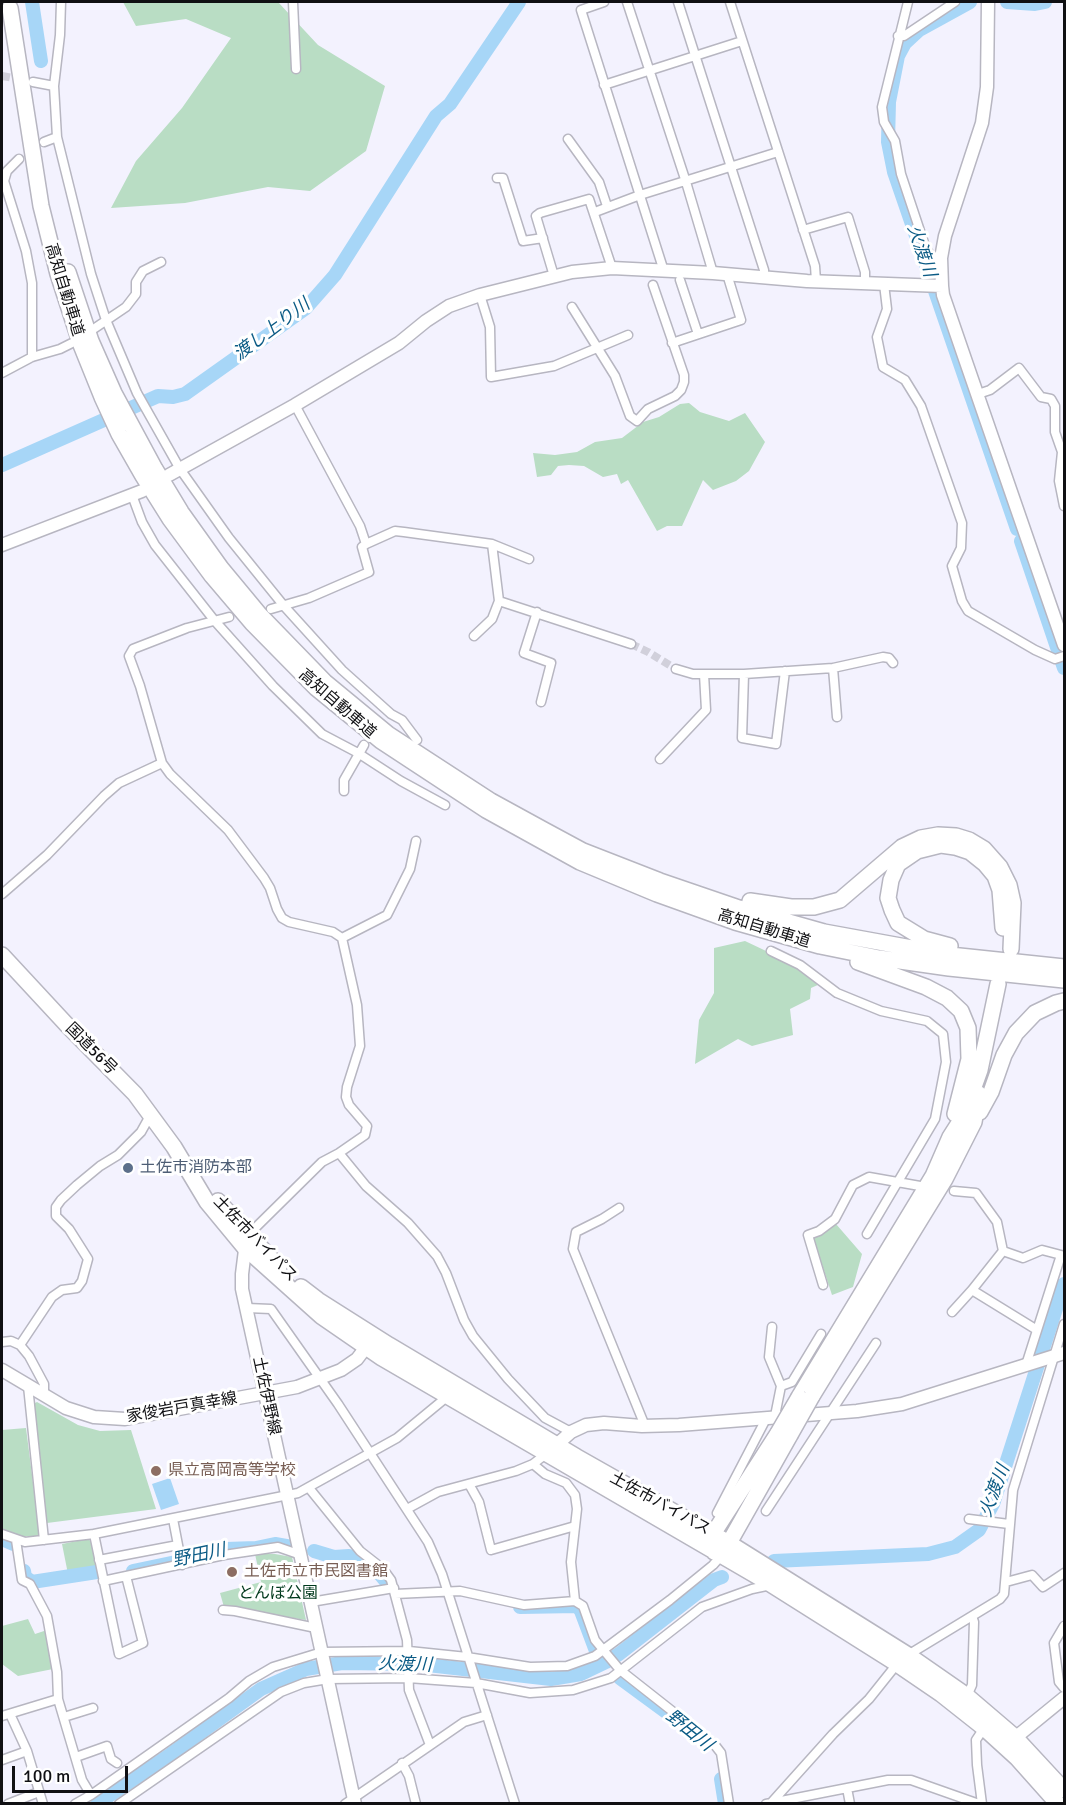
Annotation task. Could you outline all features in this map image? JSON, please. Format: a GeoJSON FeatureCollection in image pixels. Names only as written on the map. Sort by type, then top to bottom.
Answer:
{"type":"FeatureCollection","features":[{"type":"Feature","properties":{"kind":"highway","name":"高知自動車道"},"geometry":{"type":"LineString","coordinates":[[9,5],[50,205],[67,270],[108,395],[171,519],[212,576],[252,623],[316,688],[381,741],[486,810],[580,862],[657,894],[735,922],[820,946],[879,958],[949,968],[1065,980]]}},
{"type":"Feature","properties":{"kind":"highway","name":"高知自動車道"},"geometry":{"type":"LineString","coordinates":[[126,432],[221,568],[260,615],[325,682],[388,734],[491,801],[583,851],[739,908],[824,932],[950,955],[1065,967]]}},
{"type":"Feature","properties":{"kind":"highway"},"geometry":{"type":"LineString","coordinates":[[583,851],[716,893],[765,905],[814,907],[840,900],[903,847],[921,838],[956,836],[969,840],[984,849],[1000,867],[1009,885],[1013,903],[1007,949],[1000,890],[995,876],[970,852],[941,845],[917,851],[898,864],[891,880],[888,898],[898,923],[924,939],[1021,963]]}},
{"type":"Feature","properties":{"kind":"highway"},"geometry":{"type":"LineString","coordinates":[[820,946],[926,987],[947,998],[961,1011],[968,1029],[969,1059],[950,1137]]}},
{"type":"Feature","properties":{"kind":"highway","name":"国道56号"},"geometry":{"type":"LineString","coordinates":[[2,955],[135,1094],[152,1114],[174,1148]]}},
{"type":"Feature","properties":{"kind":"highway"},"geometry":{"type":"LineString","coordinates":[[724,1553],[784,1434],[933,1176],[950,1137],[964,1115],[980,1070],[1003,984],[995,1042],[978,1096],[974,1122]]}},
{"type":"Feature","properties":{"kind":"highway"},"geometry":{"type":"LineString","coordinates":[[806,1397],[945,1179],[991,1092],[1004,1054],[1016,1033],[1035,1013],[1065,1001]]}},
{"type":"Feature","properties":{"kind":"highway","name":"土佐市バイパス"},"geometry":{"type":"LineString","coordinates":[[174,1148],[246,1241],[370,1341],[448,1396],[713,1533],[724,1553]]}},
{"type":"Feature","properties":{"kind":"highway","name":"土佐市バイパス"},"geometry":{"type":"LineString","coordinates":[[370,1341],[967,1696],[1010,1742],[1057,1799]]}},
{"type":"Feature","properties":{"kind":"highway"},"geometry":{"type":"LineString","coordinates":[[713,1533],[784,1434]]}},
{"type":"Feature","properties":{"kind":"highway","name":"土佐市バイパス"},"geometry":{"type":"LineString","coordinates":[[724,1553],[747,1554],[774,1581]]}},
{"type":"Feature","properties":{"kind":"highway","name":"土佐市バイパス"},"geometry":{"type":"LineString","coordinates":[[902,1659],[984,1728],[1010,1742]]}},
{"type":"Feature","properties":{"kind":"street"},"geometry":{"type":"LineString","coordinates":[[61,2],[54,86],[57,137],[91,274],[106,320],[137,393],[175,472],[285,606],[342,670],[391,714],[402,720],[417,740]]}},
{"type":"Feature","properties":{"kind":"street"},"geometry":{"type":"LineString","coordinates":[[293,2],[296,69]]}},
{"type":"Feature","properties":{"kind":"street"},"geometry":{"type":"LineString","coordinates":[[604,2],[581,10],[662,265],[661,270]]}},
{"type":"Feature","properties":{"kind":"street"},"geometry":{"type":"LineString","coordinates":[[627,2],[713,273]]}},
{"type":"Feature","properties":{"kind":"street"},"geometry":{"type":"LineString","coordinates":[[678,2],[764,270],[764,278]]}},
{"type":"Feature","properties":{"kind":"street"},"geometry":{"type":"LineString","coordinates":[[730,2],[815,266],[816,281]]}},
{"type":"Feature","properties":{"kind":"street"},"geometry":{"type":"LineString","coordinates":[[908,2],[882,107],[926,249],[931,256],[941,258]]}},
{"type":"Feature","properties":{"kind":"street"},"geometry":{"type":"LineString","coordinates":[[898,36],[904,36],[955,2]]}},
{"type":"Feature","properties":{"kind":"street"},"geometry":{"type":"LineString","coordinates":[[988,2],[987,87],[982,123],[945,236],[936,286],[943,295],[1065,645]]}},
{"type":"Feature","properties":{"kind":"street"},"geometry":{"type":"LineString","coordinates":[[604,85],[742,41]]}},
{"type":"Feature","properties":{"kind":"street"},"geometry":{"type":"LineString","coordinates":[[33,82],[54,86]]}},
{"type":"Feature","properties":{"kind":"street"},"geometry":{"type":"LineString","coordinates":[[44,142],[57,137]]}},
{"type":"Feature","properties":{"kind":"street"},"geometry":{"type":"LineString","coordinates":[[568,139],[599,182],[607,207]]}},
{"type":"Feature","properties":{"kind":"street"},"geometry":{"type":"LineString","coordinates":[[595,212],[640,195],[778,152]]}},
{"type":"Feature","properties":{"kind":"street"},"geometry":{"type":"LineString","coordinates":[[19,159],[7,171],[4,181],[26,251],[30,273],[32,357]]}},
{"type":"Feature","properties":{"kind":"street"},"geometry":{"type":"LineString","coordinates":[[497,178],[503,178],[523,241],[543,238]]}},
{"type":"Feature","properties":{"kind":"street"},"geometry":{"type":"LineString","coordinates":[[554,276],[536,216],[589,199],[612,268]]}},
{"type":"Feature","properties":{"kind":"street"},"geometry":{"type":"LineString","coordinates":[[803,230],[848,217],[865,272],[865,283]]}},
{"type":"Feature","properties":{"kind":"street"},"geometry":{"type":"LineString","coordinates":[[95,328],[126,306],[136,294],[136,282],[143,271],[161,262]]}},
{"type":"Feature","properties":{"kind":"street"},"geometry":{"type":"LineString","coordinates":[[175,472],[295,405],[399,343],[449,306],[480,295],[554,276],[612,268],[936,286]]}},
{"type":"Feature","properties":{"kind":"street"},"geometry":{"type":"LineString","coordinates":[[672,343],[741,320],[727,274]]}},
{"type":"Feature","properties":{"kind":"street"},"geometry":{"type":"LineString","coordinates":[[680,280],[698,334]]}},
{"type":"Feature","properties":{"kind":"street"},"geometry":{"type":"LineString","coordinates":[[884,284],[887,309],[877,337],[883,366],[905,380],[921,406],[962,523],[961,548],[952,566],[962,601],[968,611],[1035,650],[1060,657]]}},
{"type":"Feature","properties":{"kind":"street"},"geometry":{"type":"LineString","coordinates":[[572,307],[615,376],[630,416],[637,421],[648,409],[675,396],[681,390],[684,375],[653,285]]}},
{"type":"Feature","properties":{"kind":"street"},"geometry":{"type":"LineString","coordinates":[[480,295],[490,327],[491,377],[554,366],[628,335]]}},
{"type":"Feature","properties":{"kind":"street"},"geometry":{"type":"LineString","coordinates":[[2,373],[32,357],[72,343]]}},
{"type":"Feature","properties":{"kind":"street"},"geometry":{"type":"LineString","coordinates":[[978,394],[990,390],[1019,368],[1041,397],[1051,399],[1055,406],[1055,432],[1062,452],[1059,481],[1065,506]]}},
{"type":"Feature","properties":{"kind":"street"},"geometry":{"type":"LineString","coordinates":[[295,405],[348,501],[366,544]]}},
{"type":"Feature","properties":{"kind":"street"},"geometry":{"type":"LineString","coordinates":[[2,545],[137,493],[142,522],[155,545],[214,620],[273,686],[322,734],[361,749],[401,781],[445,806]]}},
{"type":"Feature","properties":{"kind":"street"},"geometry":{"type":"LineString","coordinates":[[271,609],[309,598],[369,572],[362,547],[395,531],[492,544],[529,559]]}},
{"type":"Feature","properties":{"kind":"street"},"geometry":{"type":"LineString","coordinates":[[474,636],[492,619],[499,601],[492,544]]}},
{"type":"Feature","properties":{"kind":"street"},"geometry":{"type":"LineString","coordinates":[[499,601],[631,644]]}},
{"type":"Feature","properties":{"kind":"street"},"geometry":{"type":"LineString","coordinates":[[537,612],[524,653],[551,663],[542,702]]}},
{"type":"Feature","properties":{"kind":"street"},"geometry":{"type":"LineString","coordinates":[[229,617],[187,628],[133,648],[129,656],[162,763],[170,774],[228,830],[264,878],[282,918],[333,932],[342,938],[357,1005],[360,1046],[346,1097],[367,1126],[365,1135],[322,1162],[246,1241]]}},
{"type":"Feature","properties":{"kind":"street"},"geometry":{"type":"LineString","coordinates":[[676,669],[693,674],[744,674],[833,668],[883,657],[889,658],[893,663]]}},
{"type":"Feature","properties":{"kind":"street"},"geometry":{"type":"LineString","coordinates":[[833,668],[837,717]]}},
{"type":"Feature","properties":{"kind":"street"},"geometry":{"type":"LineString","coordinates":[[744,674],[742,738],[776,744],[785,671]]}},
{"type":"Feature","properties":{"kind":"street"},"geometry":{"type":"LineString","coordinates":[[660,759],[706,710],[704,674]]}},
{"type":"Feature","properties":{"kind":"street"},"geometry":{"type":"LineString","coordinates":[[382,721],[391,714]]}},
{"type":"Feature","properties":{"kind":"street"},"geometry":{"type":"LineString","coordinates":[[344,791],[344,780],[361,749]]}},
{"type":"Feature","properties":{"kind":"street"},"geometry":{"type":"LineString","coordinates":[[2,894],[47,855],[119,783],[162,763]]}},
{"type":"Feature","properties":{"kind":"street"},"geometry":{"type":"LineString","coordinates":[[342,938],[387,915],[410,869],[416,841]]}},
{"type":"Feature","properties":{"kind":"street"},"geometry":{"type":"LineString","coordinates":[[771,951],[800,964],[837,993],[881,1011],[927,1021],[943,1034],[946,1062],[935,1119],[867,1234]]}},
{"type":"Feature","properties":{"kind":"street"},"geometry":{"type":"LineString","coordinates":[[20,1345],[52,1297],[62,1290],[77,1288],[82,1281],[88,1259],[69,1229],[56,1216],[56,1208],[76,1185],[118,1155],[141,1132],[152,1114]]}},
{"type":"Feature","properties":{"kind":"street"},"geometry":{"type":"LineString","coordinates":[[339,1153],[366,1186],[408,1223],[437,1256],[473,1336],[508,1379],[545,1418],[571,1432]]}},
{"type":"Feature","properties":{"kind":"street"},"geometry":{"type":"LineString","coordinates":[[824,1285],[808,1235],[819,1231],[836,1219],[853,1185],[869,1177],[920,1186]]}},
{"type":"Feature","properties":{"kind":"street"},"geometry":{"type":"LineString","coordinates":[[952,1312],[1003,1251],[998,1222],[976,1193],[954,1191]]}},
{"type":"Feature","properties":{"kind":"street"},"geometry":{"type":"LineString","coordinates":[[619,1208],[576,1232],[573,1249],[645,1426]]}},
{"type":"Feature","properties":{"kind":"street","name":"土佐伊野線"},"geometry":{"type":"LineString","coordinates":[[246,1241],[242,1288],[327,1677],[351,1802]]}},
{"type":"Feature","properties":{"kind":"street"},"geometry":{"type":"LineString","coordinates":[[1003,1251],[1023,1258],[1042,1250],[1063,1255],[1037,1330],[1029,1364]]}},
{"type":"Feature","properties":{"kind":"street"},"geometry":{"type":"LineString","coordinates":[[972,1290],[1037,1330]]}},
{"type":"Feature","properties":{"kind":"street"},"geometry":{"type":"LineString","coordinates":[[247,1308],[272,1309],[338,1404],[428,1542],[448,1592],[515,1803]]}},
{"type":"Feature","properties":{"kind":"street"},"geometry":{"type":"LineString","coordinates":[[769,1803],[869,1699],[902,1659],[1000,1599],[1004,1594],[1013,1490],[1057,1356],[1065,1324]]}},
{"type":"Feature","properties":{"kind":"street"},"geometry":{"type":"LineString","coordinates":[[717,1513],[771,1417],[781,1386],[770,1357],[771,1327]]}},
{"type":"Feature","properties":{"kind":"street"},"geometry":{"type":"LineString","coordinates":[[781,1386],[792,1382],[821,1334]]}},
{"type":"Feature","properties":{"kind":"street"},"geometry":{"type":"LineString","coordinates":[[2,1342],[11,1341],[20,1345],[29,1356],[44,1384],[44,1394]]}},
{"type":"Feature","properties":{"kind":"street","name":"家俊岩戸真幸線"},"geometry":{"type":"LineString","coordinates":[[2,1370],[66,1408],[94,1417],[125,1419],[297,1387],[341,1370],[357,1359],[370,1341]]}},
{"type":"Feature","properties":{"kind":"street"},"geometry":{"type":"LineString","coordinates":[[766,1511],[876,1343]]}},
{"type":"Feature","properties":{"kind":"street"},"geometry":{"type":"LineString","coordinates":[[407,1509],[438,1492],[516,1471],[533,1464],[571,1432],[586,1425],[604,1423],[645,1426],[679,1425],[831,1413],[902,1404],[1057,1356]]}},
{"type":"Feature","properties":{"kind":"street"},"geometry":{"type":"LineString","coordinates":[[28,1386],[44,1540]]}},
{"type":"Feature","properties":{"kind":"street"},"geometry":{"type":"LineString","coordinates":[[2,1534],[25,1542],[94,1534],[288,1496],[309,1488],[397,1438],[448,1396]]}},
{"type":"Feature","properties":{"kind":"street"},"geometry":{"type":"LineString","coordinates":[[533,1464],[545,1474],[566,1483],[574,1495],[577,1509],[571,1562],[575,1601]]}},
{"type":"Feature","properties":{"kind":"street"},"geometry":{"type":"LineString","coordinates":[[468,1484],[479,1502],[491,1550],[575,1526]]}},
{"type":"Feature","properties":{"kind":"street"},"geometry":{"type":"LineString","coordinates":[[309,1488],[360,1551],[383,1569],[391,1580],[409,1653],[410,1690],[430,1745]]}},
{"type":"Feature","properties":{"kind":"street"},"geometry":{"type":"LineString","coordinates":[[173,1519],[181,1560]]}},
{"type":"Feature","properties":{"kind":"street"},"geometry":{"type":"LineString","coordinates":[[969,1519],[1009,1524]]}},
{"type":"Feature","properties":{"kind":"street"},"geometry":{"type":"LineString","coordinates":[[94,1534],[118,1654],[143,1643],[126,1576]]}},
{"type":"Feature","properties":{"kind":"street"},"geometry":{"type":"LineString","coordinates":[[16,1540],[22,1580],[30,1584],[47,1616],[57,1672],[58,1699],[82,1779],[91,1795]]}},
{"type":"Feature","properties":{"kind":"street"},"geometry":{"type":"LineString","coordinates":[[99,1560],[178,1545]]}},
{"type":"Feature","properties":{"kind":"street"},"geometry":{"type":"LineString","coordinates":[[103,1581],[181,1560],[278,1547],[301,1555]]}},
{"type":"Feature","properties":{"kind":"street"},"geometry":{"type":"LineString","coordinates":[[75,1803],[91,1795],[229,1698],[249,1681],[273,1667],[322,1654],[409,1653],[468,1658],[530,1667],[567,1666],[604,1651],[713,1565],[724,1553]]}},
{"type":"Feature","properties":{"kind":"street"},"geometry":{"type":"LineString","coordinates":[[1006,1582],[1032,1575],[1042,1587],[1065,1574]]}},
{"type":"Feature","properties":{"kind":"street"},"geometry":{"type":"LineString","coordinates":[[119,1803],[281,1692],[304,1683],[327,1677],[408,1676],[476,1681],[530,1694],[573,1690],[610,1678],[702,1607],[774,1581]]}},
{"type":"Feature","properties":{"kind":"street"},"geometry":{"type":"LineString","coordinates":[[310,1602],[395,1591],[460,1591],[524,1605],[575,1601],[583,1606],[595,1640],[619,1669],[714,1744],[722,1759],[729,1803]]}},
{"type":"Feature","properties":{"kind":"street"},"geometry":{"type":"LineString","coordinates":[[223,1610],[316,1628]]}},
{"type":"Feature","properties":{"kind":"street"},"geometry":{"type":"LineString","coordinates":[[967,1696],[972,1685],[974,1622],[972,1616]]}},
{"type":"Feature","properties":{"kind":"street"},"geometry":{"type":"LineString","coordinates":[[1065,1626],[1054,1643],[1059,1682],[1065,1688]]}},
{"type":"Feature","properties":{"kind":"street"},"geometry":{"type":"LineString","coordinates":[[1010,1742],[1065,1698]]}},
{"type":"Feature","properties":{"kind":"street"},"geometry":{"type":"LineString","coordinates":[[44,1803],[27,1751],[6,1715],[58,1699]]}},
{"type":"Feature","properties":{"kind":"street"},"geometry":{"type":"LineString","coordinates":[[64,1717],[93,1708]]}},
{"type":"Feature","properties":{"kind":"street"},"geometry":{"type":"LineString","coordinates":[[351,1802],[402,1763],[464,1722],[487,1715]]}},
{"type":"Feature","properties":{"kind":"street"},"geometry":{"type":"LineString","coordinates":[[769,1803],[888,1780],[910,1780],[981,1803],[976,1740],[984,1728]]}},
{"type":"Feature","properties":{"kind":"street"},"geometry":{"type":"LineString","coordinates":[[76,1757],[107,1746],[111,1759],[117,1763]]}},
{"type":"Feature","properties":{"kind":"street"},"geometry":{"type":"LineString","coordinates":[[2,1760],[27,1751]]}},
{"type":"Feature","properties":{"kind":"street"},"geometry":{"type":"LineString","coordinates":[[402,1763],[409,1776],[416,1803]]}},
{"type":"Feature","properties":{"kind":"street"},"geometry":{"type":"LineString","coordinates":[[847,1788],[850,1803]]}},
{"type":"Feature","properties":{"kind":"street"},"geometry":{"type":"LineString","coordinates":[[8,1803],[39,1792]]}},
{"type":"Feature","properties":{"kind":"green space"},"geometry":{"type":"Polygon","coordinates":[[[123,2],[278,2],[318,45],[385,86],[366,151],[310,191],[268,187],[185,203],[111,208],[136,161],[182,108],[231,38],[186,19],[136,26],[123,2]]]}},
{"type":"Feature","properties":{"kind":"green space"},"geometry":{"type":"Polygon","coordinates":[[[689,403],[700,412],[729,421],[745,413],[765,442],[749,471],[736,481],[713,490],[703,480],[682,526],[667,526],[657,531],[628,480],[621,484],[617,474],[603,477],[584,466],[569,465],[558,466],[551,475],[537,477],[533,453],[555,455],[577,452],[595,442],[622,438],[643,422],[659,417],[680,404],[689,403]]]}},
{"type":"Feature","properties":{"kind":"green space"},"geometry":{"type":"Polygon","coordinates":[[[745,941],[783,959],[820,984],[811,988],[810,999],[790,1009],[793,1035],[752,1046],[738,1039],[695,1064],[699,1020],[714,993],[714,948],[745,941]]]}},
{"type":"Feature","properties":{"kind":"green space"},"geometry":{"type":"Polygon","coordinates":[[[836,1224],[862,1254],[853,1287],[832,1295],[813,1237],[836,1224]]]}},
{"type":"Feature","properties":{"kind":"green space"},"geometry":{"type":"Polygon","coordinates":[[[37,1402],[78,1425],[100,1431],[131,1430],[156,1509],[47,1523],[33,1404],[37,1402]]]}},
{"type":"Feature","properties":{"kind":"green space"},"geometry":{"type":"Polygon","coordinates":[[[26,1428],[40,1537],[21,1536],[2,1530],[2,1430],[26,1428]]]}},
{"type":"Feature","properties":{"kind":"green space"},"geometry":{"type":"Polygon","coordinates":[[[87,1539],[91,1541],[97,1570],[68,1574],[62,1544],[87,1539]]]}},
{"type":"Feature","properties":{"kind":"green space","name":"とんぼ公園"},"geometry":{"type":"Polygon","coordinates":[[[255,1554],[292,1557],[306,1620],[224,1607],[220,1593],[261,1582],[255,1554]]]}},
{"type":"Feature","properties":{"kind":"green space"},"geometry":{"type":"Polygon","coordinates":[[[28,1619],[35,1634],[47,1630],[53,1669],[18,1676],[2,1664],[2,1626],[28,1619]]]}},
{"type":"Feature","properties":{"kind":"water"},"geometry":{"type":"Polygon","coordinates":[[[170,1478],[179,1504],[161,1510],[152,1484],[170,1478]]]}},
{"type":"Feature","properties":{"kind":"waterway"},"geometry":{"type":"LineString","coordinates":[[32,2],[41,61]]}},
{"type":"Feature","properties":{"kind":"waterway","name":"渡し上り川"},"geometry":{"type":"LineString","coordinates":[[2,465],[158,396],[173,397],[185,394],[306,308],[335,275],[436,116],[450,104],[519,2]]}},
{"type":"Feature","properties":{"kind":"waterway","name":"火渡川"},"geometry":{"type":"LineString","coordinates":[[970,2],[919,30],[905,43],[898,56],[889,102],[888,142],[894,172],[1017,529]]}},
{"type":"Feature","properties":{"kind":"waterway","name":"火渡川"},"geometry":{"type":"LineString","coordinates":[[1007,2],[1035,4],[1045,2]]}},
{"type":"Feature","properties":{"kind":"waterway","name":"火渡川"},"geometry":{"type":"LineString","coordinates":[[1021,541],[1064,668]]}},
{"type":"Feature","properties":{"kind":"waterway","name":"火渡川"},"geometry":{"type":"LineString","coordinates":[[774,1561],[928,1554],[955,1547],[979,1530],[993,1504],[1064,1284]]}},
{"type":"Feature","properties":{"kind":"waterway","name":"野田川"},"geometry":{"type":"LineString","coordinates":[[2,1539],[13,1544]]}},
{"type":"Feature","properties":{"kind":"waterway","name":"野田川"},"geometry":{"type":"LineString","coordinates":[[133,1571],[226,1549],[256,1548],[275,1544],[292,1547]]}},
{"type":"Feature","properties":{"kind":"waterway","name":"野田川"},"geometry":{"type":"LineString","coordinates":[[314,1551],[334,1557],[349,1556],[362,1559],[389,1585]]}},
{"type":"Feature","properties":{"kind":"waterway","name":"野田川"},"geometry":{"type":"LineString","coordinates":[[24,1571],[25,1577],[32,1582],[97,1572]]}},
{"type":"Feature","properties":{"kind":"waterway","name":"火渡川"},"geometry":{"type":"LineString","coordinates":[[97,1804],[261,1689],[306,1669],[342,1663],[419,1664],[551,1679],[581,1674],[619,1654],[714,1580],[722,1577]]}},
{"type":"Feature","properties":{"kind":"waterway","name":"野田川"},"geometry":{"type":"LineString","coordinates":[[520,1607],[577,1606],[596,1651]]}},
{"type":"Feature","properties":{"kind":"waterway","name":"野田川"},"geometry":{"type":"LineString","coordinates":[[620,1678],[684,1725]]}},
{"type":"Feature","properties":{"kind":"waterway","name":"野田川"},"geometry":{"type":"LineString","coordinates":[[721,1779],[725,1804]]}},
{"type":"Feature","properties":{"kind":"tunnel"},"geometry":{"type":"LineString","coordinates":[[2,76],[24,80]]}},
{"type":"Feature","properties":{"kind":"tunnel"},"geometry":{"type":"LineString","coordinates":[[631,644],[676,669]]}},
{"type":"Feature","properties":{"kind":"place","name":"土佐市消防本部"},"geometry":{"type":"Point","coordinates":[128,1168]}},
{"type":"Feature","properties":{"kind":"place","name":"県立高岡高等学校"},"geometry":{"type":"Point","coordinates":[156,1471]}},
{"type":"Feature","properties":{"kind":"place","name":"土佐市立市民図書館"},"geometry":{"type":"Point","coordinates":[232,1572]}}]}
